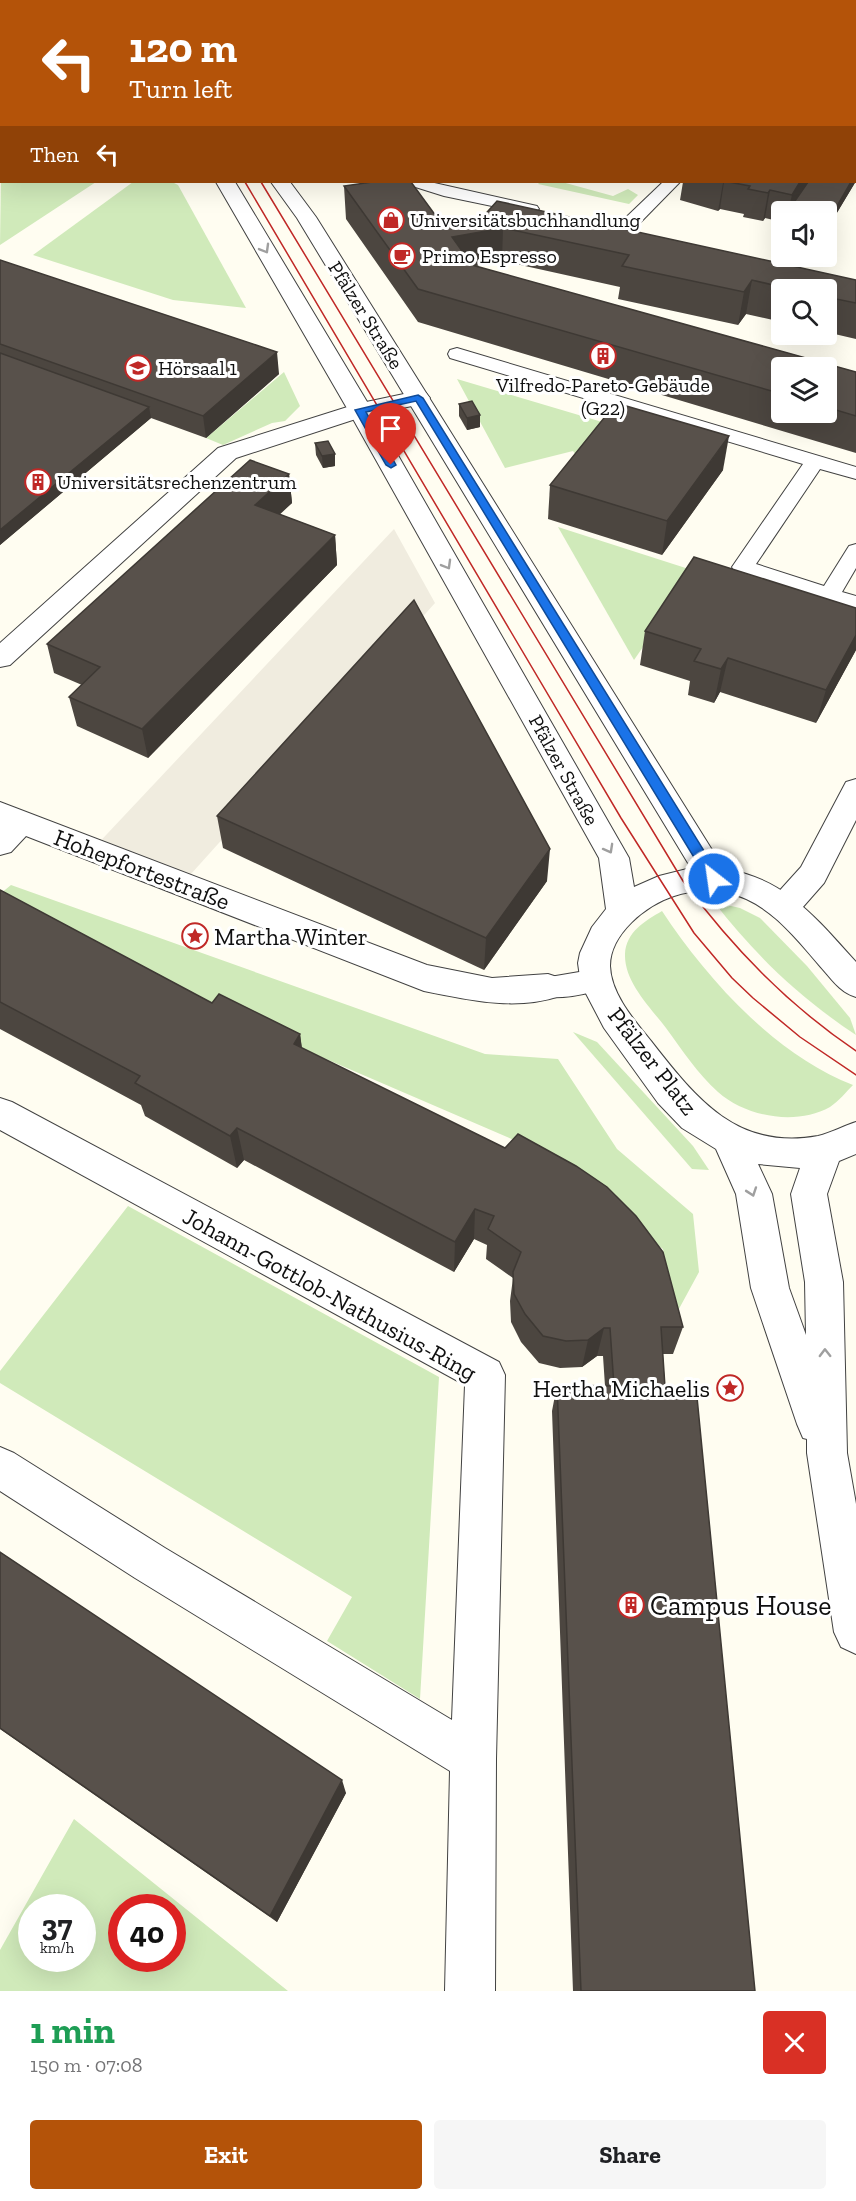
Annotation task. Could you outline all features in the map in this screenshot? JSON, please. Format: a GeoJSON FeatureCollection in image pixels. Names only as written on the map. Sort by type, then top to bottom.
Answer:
{"type":"FeatureCollection","features":[{"type":"Feature","properties":{"kind":"street","name":"Pfälzer Straße"},"geometry":{"type":"LineString","coordinates":[[281,183],[306,217],[714,879]]}},
{"type":"Feature","properties":{"kind":"street","name":"Pfälzer Straße"},"geometry":{"type":"LineString","coordinates":[[231,190],[360,410],[614,858],[622,912]]}},
{"type":"Feature","properties":{"kind":"street"},"geometry":{"type":"LineString","coordinates":[[0,658],[227,453],[360,410],[418,398]]}},
{"type":"Feature","properties":{"kind":"street"},"geometry":{"type":"LineString","coordinates":[[784,907],[813,875],[856,790]]}},
{"type":"Feature","properties":{"kind":"street","name":"Hohepfortestraße"},"geometry":{"type":"LineString","coordinates":[[7,826],[424,978],[492,991],[548,987]]}},
{"type":"Feature","properties":{"kind":"street","name":"Pfälzer Platz"},"geometry":{"type":"LineString","coordinates":[[841,1143],[800,1154],[775,1152],[729,1138],[693,1116],[619,1024],[597,980],[594,963],[606,930],[622,912],[642,897],[683,881],[714,879],[731,881],[754,889],[784,907],[856,984]]}},
{"type":"Feature","properties":{"kind":"street","name":"Johann-Gottlob-Nathusius-Ring"},"geometry":{"type":"LineString","coordinates":[[0,1113],[485,1376],[473,1759],[470,1991]]}},
{"type":"Feature","properties":{"kind":"street"},"geometry":{"type":"LineString","coordinates":[[729,1138],[754,1194],[770,1288],[827,1453]]}},
{"type":"Feature","properties":{"kind":"street"},"geometry":{"type":"LineString","coordinates":[[841,1143],[809,1194],[824,1282],[827,1453],[856,1632]]}},
{"type":"Feature","properties":{"kind":"street"},"geometry":{"type":"LineString","coordinates":[[0,1467],[150,1563],[473,1759]]}},
{"type":"Feature","properties":{"kind":"lane"},"geometry":{"type":"LineString","coordinates":[[418,183],[444,191],[543,212]]}},
{"type":"Feature","properties":{"kind":"lane"},"geometry":{"type":"LineString","coordinates":[[648,185],[668,185]]}},
{"type":"Feature","properties":{"kind":"lane"},"geometry":{"type":"LineString","coordinates":[[624,229],[668,185]]}},
{"type":"Feature","properties":{"kind":"lane"},"geometry":{"type":"LineString","coordinates":[[603,225],[642,233]]}},
{"type":"Feature","properties":{"kind":"lane"},"geometry":{"type":"LineString","coordinates":[[457,354],[856,473]]}},
{"type":"Feature","properties":{"kind":"lane"},"geometry":{"type":"LineString","coordinates":[[815,461],[743,567],[856,604]]}},
{"type":"Feature","properties":{"kind":"lane"},"geometry":{"type":"LineString","coordinates":[[829,595],[856,551]]}},
{"type":"Feature","properties":{"kind":"lane","name":"Hohepfortestraße"},"geometry":{"type":"LineString","coordinates":[[548,987],[597,980]]}},
{"type":"Feature","properties":{"kind":"green space"},"geometry":{"type":"Polygon","coordinates":[[[1,183],[94,183],[0,245],[1,183]]]}},
{"type":"Feature","properties":{"kind":"green space"},"geometry":{"type":"Polygon","coordinates":[[[132,183],[174,183],[178,185],[246,308],[173,300],[33,255],[132,183]]]}},
{"type":"Feature","properties":{"kind":"green space"},"geometry":{"type":"Polygon","coordinates":[[[566,183],[613,196],[628,189],[638,195],[629,204],[538,184],[566,183]]]}},
{"type":"Feature","properties":{"kind":"green space"},"geometry":{"type":"Polygon","coordinates":[[[284,372],[300,406],[285,421],[272,423],[223,445],[206,438],[284,372]]]}},
{"type":"Feature","properties":{"kind":"green space"},"geometry":{"type":"Polygon","coordinates":[[[457,379],[619,427],[587,470],[573,451],[505,468],[457,379]]]}},
{"type":"Feature","properties":{"kind":"green space"},"geometry":{"type":"Polygon","coordinates":[[[558,527],[695,571],[634,660],[558,527]]]}},
{"type":"Feature","properties":{"kind":"green space"},"geometry":{"type":"Polygon","coordinates":[[[11,885],[485,1054],[558,1059],[617,1149],[693,1214],[699,1272],[674,1318],[663,1249],[514,1140],[238,1021],[0,894],[11,885]]]}},
{"type":"Feature","properties":{"kind":"green space"},"geometry":{"type":"Polygon","coordinates":[[[714,902],[740,908],[760,918],[807,966],[850,1018],[856,1035],[797,991],[762,958],[714,902]]]}},
{"type":"Feature","properties":{"kind":"green space"},"geometry":{"type":"Polygon","coordinates":[[[662,911],[700,963],[745,1012],[770,1035],[824,1072],[853,1085],[836,1102],[817,1113],[787,1117],[772,1116],[757,1113],[729,1101],[704,1078],[639,994],[626,964],[626,946],[633,933],[643,923],[662,911]]]}},
{"type":"Feature","properties":{"kind":"green space"},"geometry":{"type":"Polygon","coordinates":[[[573,1032],[597,1042],[693,1146],[709,1170],[692,1169],[573,1032]]]}},
{"type":"Feature","properties":{"kind":"green space"},"geometry":{"type":"Polygon","coordinates":[[[128,1206],[439,1377],[420,1699],[327,1641],[352,1597],[0,1383],[0,1371],[128,1206]]]}},
{"type":"Feature","properties":{"kind":"green space"},"geometry":{"type":"Polygon","coordinates":[[[74,1819],[167,1894],[108,1894],[108,1972],[186,1972],[186,1909],[288,1991],[0,1991],[0,1950],[18,1918],[18,1972],[96,1972],[96,1894],[32,1894],[74,1819]]]}},
{"type":"Feature","properties":{"kind":"shaded area"},"geometry":{"type":"Polygon","coordinates":[[[394,529],[435,603],[182,884],[91,851],[394,529]]]}},
{"type":"Feature","properties":{"kind":"building"},"geometry":{"type":"Polygon","coordinates":[[[365,183],[412,183],[444,227],[480,220],[497,201],[771,261],[771,267],[797,267],[856,280],[856,303],[837,299],[837,279],[771,279],[771,285],[752,280],[744,292],[622,266],[629,255],[503,228],[452,237],[472,265],[802,357],[771,357],[771,391],[418,289],[344,186],[365,183]]]}},
{"type":"Feature","properties":{"kind":"building"},"geometry":{"type":"Polygon","coordinates":[[[734,183],[799,183],[792,195],[770,190],[768,193],[748,189],[750,186],[734,183]]]}},
{"type":"Feature","properties":{"kind":"building"},"geometry":{"type":"Polygon","coordinates":[[[807,183],[850,183],[837,206],[837,201],[795,201],[807,183]]]}},
{"type":"Feature","properties":{"kind":"building"},"geometry":{"type":"Polygon","coordinates":[[[0,260],[277,352],[203,416],[0,344],[0,260]]]}},
{"type":"Feature","properties":{"kind":"building","name":"Universitätsrechenzentrum"},"geometry":{"type":"Polygon","coordinates":[[[0,353],[149,407],[0,530],[0,353]]]}},
{"type":"Feature","properties":{"kind":"building"},"geometry":{"type":"Polygon","coordinates":[[[837,367],[856,372],[856,416],[837,410],[837,367]]]}},
{"type":"Feature","properties":{"kind":"building"},"geometry":{"type":"Polygon","coordinates":[[[472,401],[480,415],[467,418],[459,404],[472,401]]]}},
{"type":"Feature","properties":{"kind":"building"},"geometry":{"type":"Polygon","coordinates":[[[616,403],[729,436],[667,521],[550,485],[616,403]]]}},
{"type":"Feature","properties":{"kind":"building"},"geometry":{"type":"Polygon","coordinates":[[[328,441],[335,454],[322,456],[315,443],[328,441]]]}},
{"type":"Feature","properties":{"kind":"building"},"geometry":{"type":"Polygon","coordinates":[[[250,460],[289,474],[255,505],[335,535],[142,729],[69,697],[100,667],[47,644],[250,460]]]}},
{"type":"Feature","properties":{"kind":"building"},"geometry":{"type":"Polygon","coordinates":[[[694,557],[856,608],[856,635],[826,690],[728,658],[721,669],[694,661],[701,649],[645,631],[694,557]]]}},
{"type":"Feature","properties":{"kind":"building"},"geometry":{"type":"Polygon","coordinates":[[[414,600],[550,849],[486,938],[217,816],[414,600]]]}},
{"type":"Feature","properties":{"kind":"building"},"geometry":{"type":"Polygon","coordinates":[[[0,890],[212,1003],[219,994],[300,1034],[294,1044],[505,1148],[518,1134],[576,1166],[607,1187],[636,1216],[663,1252],[683,1327],[661,1327],[665,1387],[696,1387],[755,1991],[581,1991],[557,1385],[614,1386],[610,1328],[604,1328],[588,1340],[566,1341],[543,1336],[525,1314],[514,1294],[513,1272],[521,1252],[488,1229],[494,1216],[475,1209],[455,1242],[237,1128],[230,1136],[135,1083],[140,1076],[0,1002],[0,890]]]}},
{"type":"Feature","properties":{"kind":"building"},"geometry":{"type":"Polygon","coordinates":[[[0,1552],[342,1780],[270,1916],[0,1728],[0,1552]]]}},
{"type":"Feature","properties":{"kind":"tram line"},"geometry":{"type":"LineString","coordinates":[[246,183],[621,818],[694,933],[732,978],[753,998],[800,1037],[856,1075]]}},
{"type":"Feature","properties":{"kind":"tram line"},"geometry":{"type":"LineString","coordinates":[[262,183],[683,881],[721,929],[762,974],[807,1014],[856,1051]]}},
{"type":"Feature","properties":{"kind":"place","name":"Universitätsbuchhandlung"},"geometry":{"type":"Point","coordinates":[391,220]}},
{"type":"Feature","properties":{"kind":"place","name":"Primo Espresso"},"geometry":{"type":"Point","coordinates":[402,256]}},
{"type":"Feature","properties":{"kind":"place","name":"Vilfredo-Pareto-Gebäude (G22)"},"geometry":{"type":"Point","coordinates":[603,356]}},
{"type":"Feature","properties":{"kind":"place","name":"Hörsaal 1"},"geometry":{"type":"Point","coordinates":[138,368]}},
{"type":"Feature","properties":{"kind":"place","name":"Universitätsrechenzentrum"},"geometry":{"type":"Point","coordinates":[38,482]}},
{"type":"Feature","properties":{"kind":"place","name":"Martha Winter"},"geometry":{"type":"Point","coordinates":[195,936]}},
{"type":"Feature","properties":{"kind":"place","name":"Hertha Michaelis"},"geometry":{"type":"Point","coordinates":[730,1388]}},
{"type":"Feature","properties":{"kind":"place","name":"Campus House"},"geometry":{"type":"Point","coordinates":[631,1605]}},
{"type":"Feature","properties":{"kind":"route"},"geometry":{"type":"LineString","coordinates":[[391,465],[360,410],[418,398],[714,879]]}}]}
